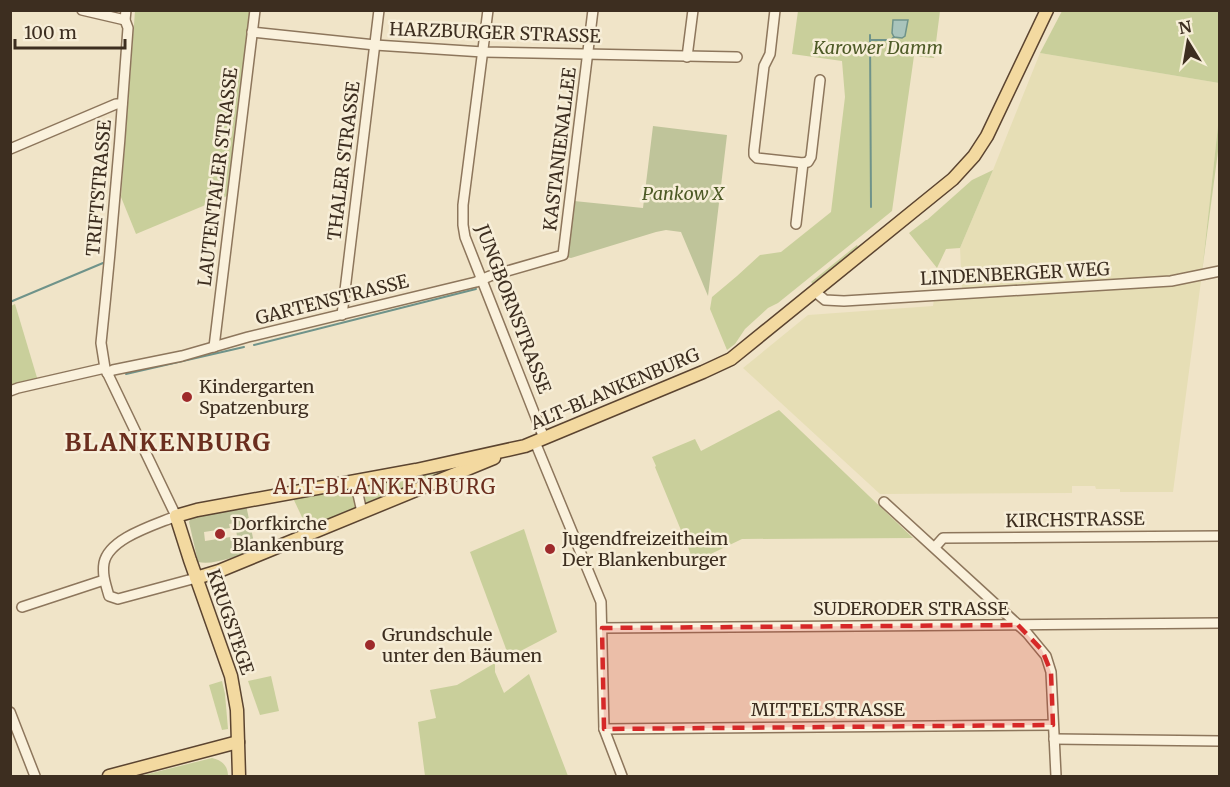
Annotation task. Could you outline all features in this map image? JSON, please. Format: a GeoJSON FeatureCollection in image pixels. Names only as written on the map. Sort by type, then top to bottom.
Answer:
{"type":"FeatureCollection","features":[{"type":"Feature","properties":{"kind":"main road"},"geometry":{"type":"LineString","coordinates":[[814,291],[953,179],[974,156],[987,136],[1047,10]]}},
{"type":"Feature","properties":{"kind":"main road","name":"ALT-BLANKENBURG"},"geometry":{"type":"LineString","coordinates":[[176,516],[197,510],[416,470],[511,449],[540,440],[731,359],[814,291]]}},
{"type":"Feature","properties":{"kind":"main road","name":"ALT-BLANKENBURG"},"geometry":{"type":"LineString","coordinates":[[196,578],[219,571],[511,449]]}},
{"type":"Feature","properties":{"kind":"main road","name":"KRUGSTEGE"},"geometry":{"type":"LineString","coordinates":[[176,516],[231,676],[237,710],[239,777]]}},
{"type":"Feature","properties":{"kind":"main road"},"geometry":{"type":"LineString","coordinates":[[109,777],[238,742]]}},
{"type":"Feature","properties":{"kind":"street"},"geometry":{"type":"LineString","coordinates":[[82,10],[126,15]]}},
{"type":"Feature","properties":{"kind":"street","name":"LAUTENTALER STRASSE"},"geometry":{"type":"LineString","coordinates":[[214,347],[255,10]]}},
{"type":"Feature","properties":{"kind":"street","name":"THALER STRASSE"},"geometry":{"type":"LineString","coordinates":[[342,315],[379,10]]}},
{"type":"Feature","properties":{"kind":"street","name":"JUNGBORNSTRASSE"},"geometry":{"type":"LineString","coordinates":[[488,10],[463,206],[465,237],[601,602],[604,729],[622,777]]}},
{"type":"Feature","properties":{"kind":"street","name":"KASTANIENALLEE"},"geometry":{"type":"LineString","coordinates":[[563,255],[593,10]]}},
{"type":"Feature","properties":{"kind":"street"},"geometry":{"type":"LineString","coordinates":[[687,57],[693,10]]}},
{"type":"Feature","properties":{"kind":"street"},"geometry":{"type":"LineString","coordinates":[[776,10],[770,54],[764,66],[754,154],[757,158],[808,162],[811,157],[820,80]]}},
{"type":"Feature","properties":{"kind":"street","name":"TRIFTSTRASSE"},"geometry":{"type":"LineString","coordinates":[[126,15],[128,28],[117,183],[101,343],[106,370],[176,516]]}},
{"type":"Feature","properties":{"kind":"street","name":"HARZBURGER STRASSE"},"geometry":{"type":"LineString","coordinates":[[252,32],[375,45],[483,52],[737,57]]}},
{"type":"Feature","properties":{"kind":"street"},"geometry":{"type":"LineString","coordinates":[[10,148],[116,104],[122,104]]}},
{"type":"Feature","properties":{"kind":"street"},"geometry":{"type":"LineString","coordinates":[[796,224],[803,163]]}},
{"type":"Feature","properties":{"kind":"street","name":"GARTENSTRASSE"},"geometry":{"type":"LineString","coordinates":[[10,391],[192,353],[250,336],[482,279],[563,255]]}},
{"type":"Feature","properties":{"kind":"street","name":"LINDENBERGER WEG"},"geometry":{"type":"LineString","coordinates":[[814,291],[825,300],[849,301],[1171,281],[1220,271]]}},
{"type":"Feature","properties":{"kind":"street"},"geometry":{"type":"LineString","coordinates":[[355,481],[362,512]]}},
{"type":"Feature","properties":{"kind":"street"},"geometry":{"type":"LineString","coordinates":[[884,502],[1018,625],[1042,650],[1049,662],[1056,777]]}},
{"type":"Feature","properties":{"kind":"street","name":"ALT-BLANKENBURG"},"geometry":{"type":"LineString","coordinates":[[176,516],[124,538],[116,544],[104,562],[104,580],[109,596],[117,599],[196,578]]}},
{"type":"Feature","properties":{"kind":"street","name":"KIRCHSTRASSE"},"geometry":{"type":"LineString","coordinates":[[935,548],[943,538],[1220,536]]}},
{"type":"Feature","properties":{"kind":"street"},"geometry":{"type":"LineString","coordinates":[[22,607],[104,580]]}},
{"type":"Feature","properties":{"kind":"street","name":"SUDERODER STRASSE"},"geometry":{"type":"LineString","coordinates":[[602,628],[1220,624]]}},
{"type":"Feature","properties":{"kind":"street"},"geometry":{"type":"LineString","coordinates":[[10,712],[35,777]]}},
{"type":"Feature","properties":{"kind":"street","name":"MITTELSTRASSE"},"geometry":{"type":"LineString","coordinates":[[604,729],[1053,725]]}},
{"type":"Feature","properties":{"kind":"street"},"geometry":{"type":"LineString","coordinates":[[1054,739],[1220,741]]}},
{"type":"Feature","properties":{"kind":"highlighted area"},"geometry":{"type":"Polygon","coordinates":[[[1018,625],[1042,650],[1051,672],[1053,725],[604,729],[602,628],[1018,625]]]}},
{"type":"Feature","properties":{"kind":"shaded area"},"geometry":{"type":"Polygon","coordinates":[[[1040,53],[1219,83],[1219,117],[1202,272],[1191,275],[962,288],[960,248],[1040,53]]]}},
{"type":"Feature","properties":{"kind":"shaded area"},"geometry":{"type":"Polygon","coordinates":[[[1201,281],[1173,492],[1120,492],[1120,489],[1072,486],[1072,493],[880,494],[743,368],[808,315],[933,306],[934,299],[1041,294],[1201,281]]]}},
{"type":"Feature","properties":{"kind":"green space"},"geometry":{"type":"Polygon","coordinates":[[[135,11],[250,11],[227,196],[136,234],[121,197],[135,11]]]}},
{"type":"Feature","properties":{"kind":"green space","name":"Karower Damm"},"geometry":{"type":"Polygon","coordinates":[[[798,11],[940,11],[934,58],[914,56],[892,211],[778,303],[768,308],[727,350],[710,309],[712,297],[760,255],[781,252],[831,212],[845,97],[842,61],[792,54],[798,11]]]}},
{"type":"Feature","properties":{"kind":"green space"},"geometry":{"type":"Polygon","coordinates":[[[1062,11],[1219,11],[1219,83],[1040,53],[1062,11]]]}},
{"type":"Feature","properties":{"kind":"green space"},"geometry":{"type":"Polygon","coordinates":[[[1219,117],[1219,144],[1202,272],[1219,117]]]}},
{"type":"Feature","properties":{"kind":"green space","name":"Pankow X"},"geometry":{"type":"Polygon","coordinates":[[[653,126],[727,135],[708,296],[681,232],[666,230],[656,232],[571,258],[566,257],[574,201],[643,208],[653,126]]]}},
{"type":"Feature","properties":{"kind":"green space"},"geometry":{"type":"Polygon","coordinates":[[[993,170],[960,248],[946,249],[937,268],[909,233],[972,180],[993,170]]]}},
{"type":"Feature","properties":{"kind":"green space"},"geometry":{"type":"Polygon","coordinates":[[[857,245],[858,247],[813,284],[811,282],[857,245]]]}},
{"type":"Feature","properties":{"kind":"green space"},"geometry":{"type":"Polygon","coordinates":[[[15,304],[38,381],[11,389],[11,306],[15,304]]]}},
{"type":"Feature","properties":{"kind":"green space"},"geometry":{"type":"Polygon","coordinates":[[[779,410],[913,538],[742,539],[694,562],[652,457],[695,439],[701,451],[779,410]]]}},
{"type":"Feature","properties":{"kind":"green space"},"geometry":{"type":"Polygon","coordinates":[[[480,458],[366,505],[364,503],[361,491],[364,484],[480,458]]]}},
{"type":"Feature","properties":{"kind":"green space"},"geometry":{"type":"Polygon","coordinates":[[[349,488],[354,492],[357,508],[308,530],[293,498],[349,488]]]}},
{"type":"Feature","properties":{"kind":"green space"},"geometry":{"type":"Polygon","coordinates":[[[246,505],[256,552],[219,561],[198,562],[189,522],[191,517],[246,505]],[[235,523],[229,524],[230,528],[204,532],[205,541],[237,536],[235,523]]]}},
{"type":"Feature","properties":{"kind":"green space"},"geometry":{"type":"Polygon","coordinates":[[[524,529],[557,632],[509,657],[470,552],[524,529]]]}},
{"type":"Feature","properties":{"kind":"green space"},"geometry":{"type":"Polygon","coordinates":[[[495,663],[495,672],[504,693],[529,674],[568,776],[425,776],[418,722],[436,718],[430,690],[457,685],[495,663]]]}},
{"type":"Feature","properties":{"kind":"green space"},"geometry":{"type":"Polygon","coordinates":[[[271,676],[279,711],[260,715],[248,681],[271,676]]]}},
{"type":"Feature","properties":{"kind":"green space"},"geometry":{"type":"Polygon","coordinates":[[[222,681],[228,729],[222,730],[209,685],[222,681]]]}},
{"type":"Feature","properties":{"kind":"green space"},"geometry":{"type":"Polygon","coordinates":[[[212,758],[224,764],[228,776],[140,776],[212,758]]]}},
{"type":"Feature","properties":{"kind":"water"},"geometry":{"type":"Polygon","coordinates":[[[893,20],[908,20],[905,36],[902,38],[894,37],[892,33],[893,20]]]}},
{"type":"Feature","properties":{"kind":"waterway"},"geometry":{"type":"LineString","coordinates":[[870,35],[871,207]]}},
{"type":"Feature","properties":{"kind":"waterway"},"geometry":{"type":"LineString","coordinates":[[871,40],[891,40],[894,37]]}},
{"type":"Feature","properties":{"kind":"waterway"},"geometry":{"type":"LineString","coordinates":[[10,302],[103,263]]}},
{"type":"Feature","properties":{"kind":"waterway"},"geometry":{"type":"LineString","coordinates":[[254,345],[476,289]]}},
{"type":"Feature","properties":{"kind":"waterway"},"geometry":{"type":"LineString","coordinates":[[126,374],[244,347]]}},
{"type":"Feature","properties":{"kind":"place","name":"Kindergarten Spatzenburg"},"geometry":{"type":"Point","coordinates":[187,397]}},
{"type":"Feature","properties":{"kind":"place","name":"Dorfkirche Blankenburg"},"geometry":{"type":"Point","coordinates":[220,534]}},
{"type":"Feature","properties":{"kind":"place","name":"Jugendfreizeitheim Der Blankenburger"},"geometry":{"type":"Point","coordinates":[550,549]}},
{"type":"Feature","properties":{"kind":"place","name":"Grundschule unter den Bäumen"},"geometry":{"type":"Point","coordinates":[370,645]}},
{"type":"Feature","properties":{"kind":"district","name":"BLANKENBURG"},"geometry":{"type":"Point","coordinates":[168,443]}},
{"type":"Feature","properties":{"kind":"district","name":"ALT-BLANKENBURG"},"geometry":{"type":"Point","coordinates":[385,487]}}]}
